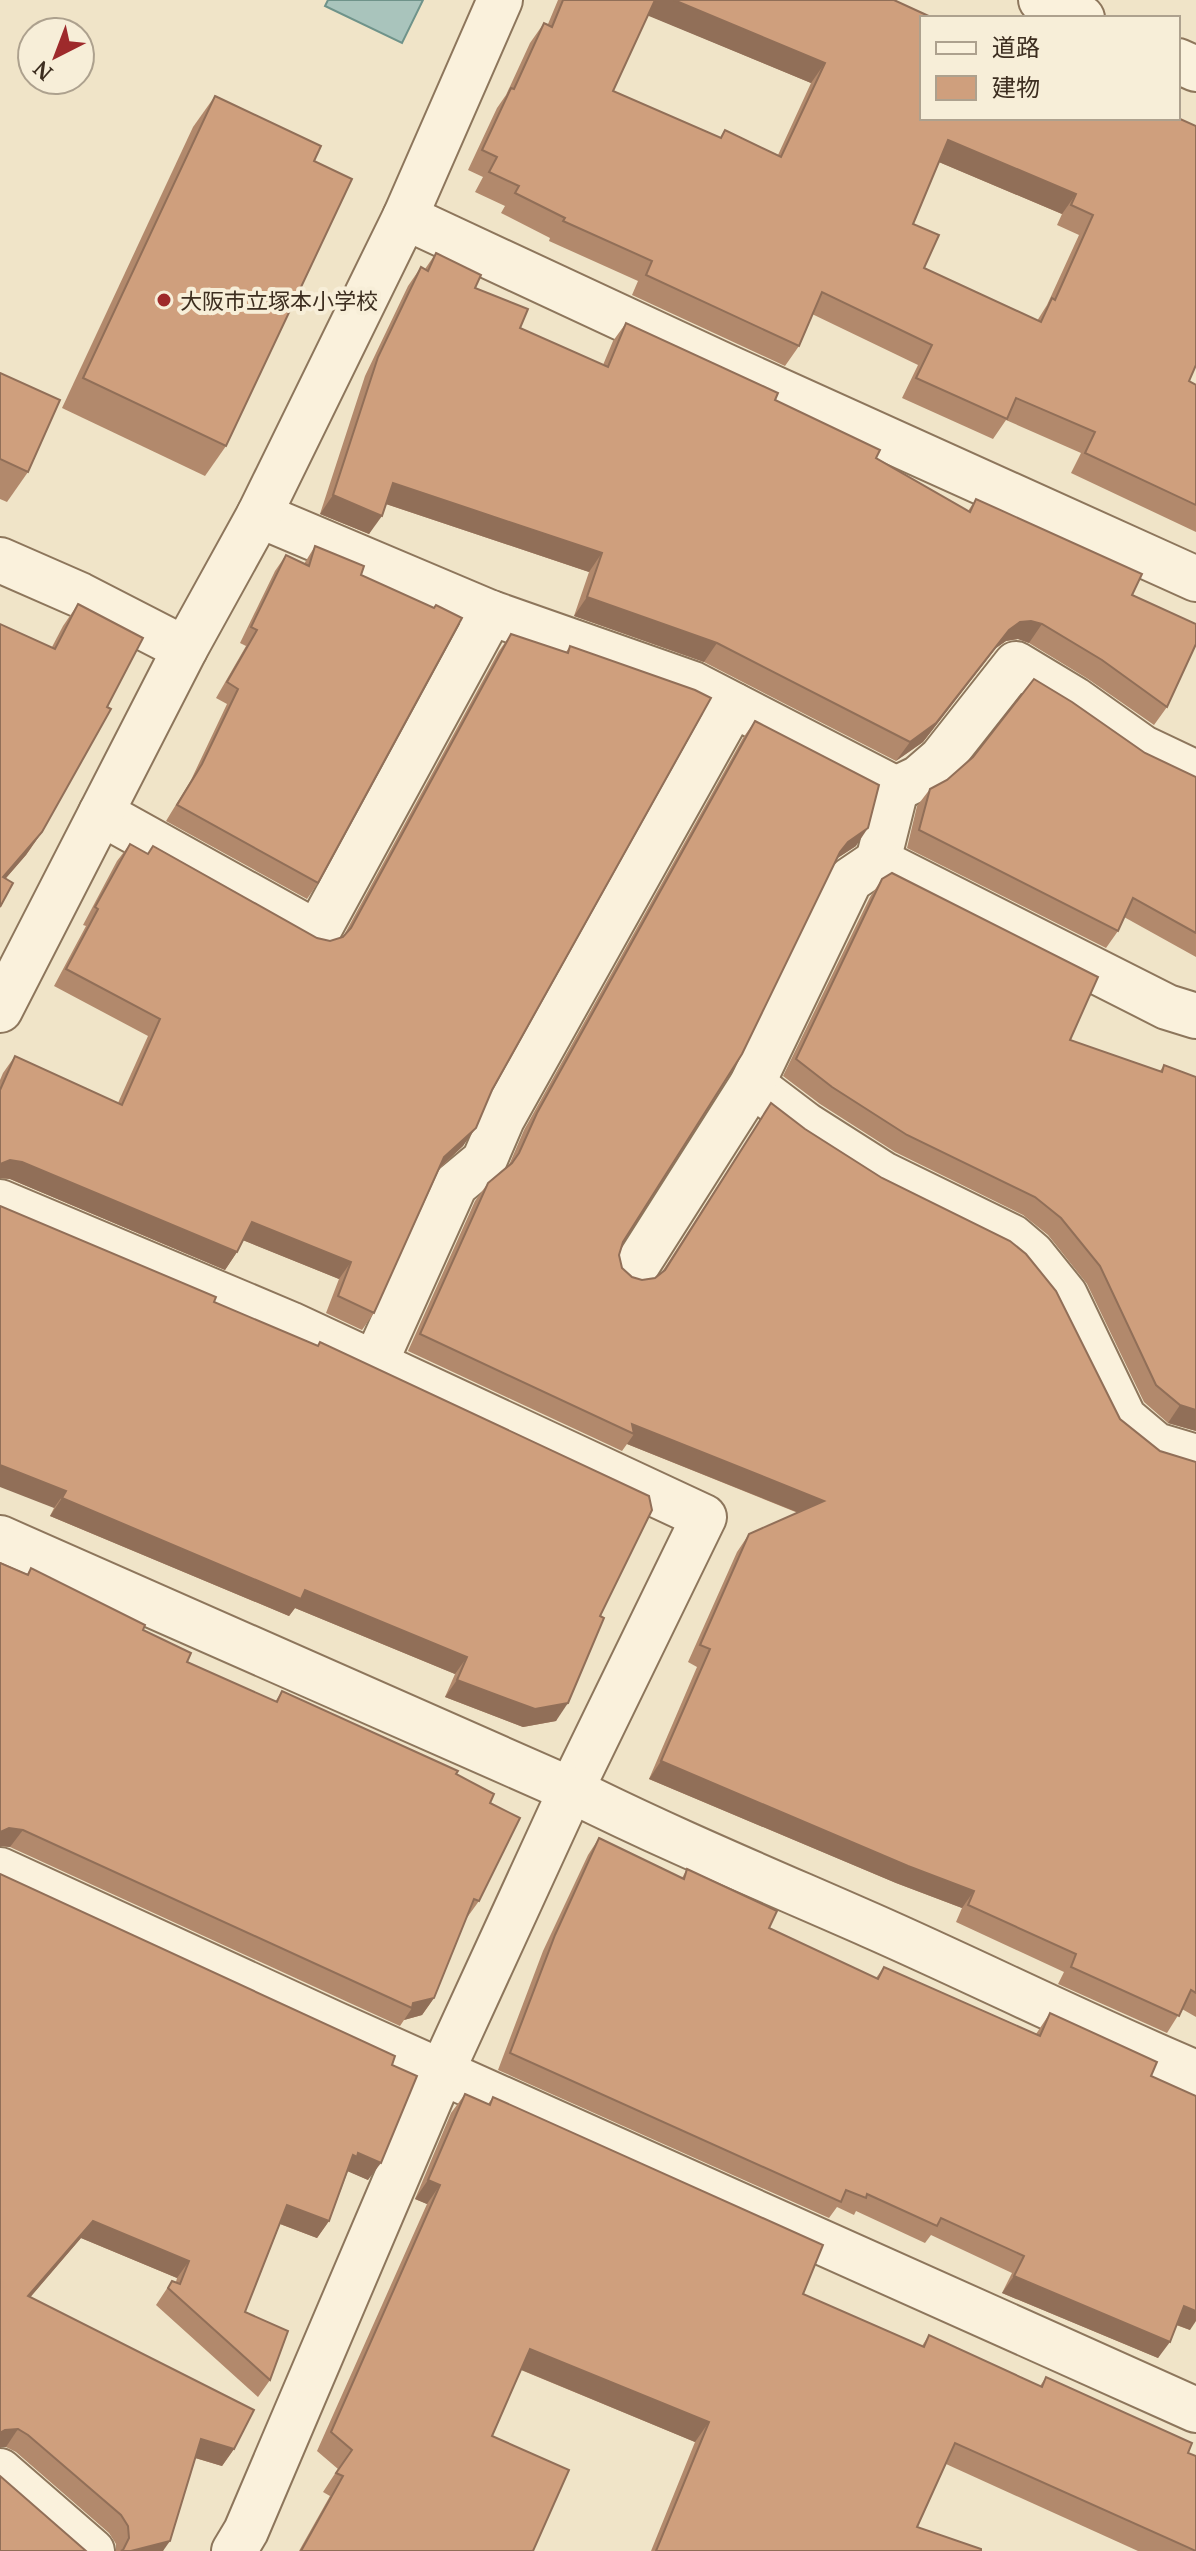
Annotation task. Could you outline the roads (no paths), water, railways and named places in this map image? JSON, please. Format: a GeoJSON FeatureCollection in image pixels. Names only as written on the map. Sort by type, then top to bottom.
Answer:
{"type":"FeatureCollection","features":[{"type":"Feature","properties":{"kind":"street"},"geometry":{"type":"LineString","coordinates":[[0,1010],[185,649],[259,515],[405,217],[500,0]]}},
{"type":"Feature","properties":{"kind":"street"},"geometry":{"type":"LineString","coordinates":[[1041,0],[1077,16]]}},
{"type":"Feature","properties":{"kind":"street"},"geometry":{"type":"LineString","coordinates":[[405,217],[713,361],[1196,579]]}},
{"type":"Feature","properties":{"kind":"street"},"geometry":{"type":"LineString","coordinates":[[259,515],[491,613],[693,684],[896,789]]}},
{"type":"Feature","properties":{"kind":"street"},"geometry":{"type":"LineString","coordinates":[[0,560],[80,595],[185,649]]}},
{"type":"Feature","properties":{"kind":"street"},"geometry":{"type":"LineString","coordinates":[[101,813],[317,933],[491,613]]}},
{"type":"Feature","properties":{"kind":"street"},"geometry":{"type":"LineString","coordinates":[[896,789],[919,778],[941,759],[1016,664],[1074,699],[1143,748],[1193,763]]}},
{"type":"Feature","properties":{"kind":"street"},"geometry":{"type":"LineString","coordinates":[[375,1363],[455,1185],[484,1161],[502,1119],[733,705]]}},
{"type":"Feature","properties":{"kind":"street"},"geometry":{"type":"LineString","coordinates":[[632,1273],[752,1084],[850,880],[878,861],[896,789]]}},
{"type":"Feature","properties":{"kind":"street"},"geometry":{"type":"LineString","coordinates":[[878,861],[1167,1007],[1196,1016]]}},
{"type":"Feature","properties":{"kind":"street"},"geometry":{"type":"LineString","coordinates":[[752,1084],[806,1125],[883,1174],[1012,1237],[1032,1254],[1065,1295],[1124,1418],[1156,1445],[1196,1457]]}},
{"type":"Feature","properties":{"kind":"street"},"geometry":{"type":"LineString","coordinates":[[0,1202],[290,1324],[704,1517],[571,1790],[442,2071],[246,2531],[234,2551]]}},
{"type":"Feature","properties":{"kind":"street"},"geometry":{"type":"LineString","coordinates":[[0,1538],[571,1790],[643,1826],[1196,2073]]}},
{"type":"Feature","properties":{"kind":"street"},"geometry":{"type":"LineString","coordinates":[[0,1870],[1196,2410]]}},
{"type":"Feature","properties":{"kind":"street"},"geometry":{"type":"LineString","coordinates":[[0,2471],[92,2551]]}},
{"type":"Feature","properties":{"kind":"water"},"geometry":{"type":"Polygon","coordinates":[[[328,0],[423,0],[402,43],[325,6],[328,0]]]}},
{"type":"Feature","properties":{"kind":"place","name":"大阪市立塚本小学校"},"geometry":{"type":"Point","coordinates":[164,300]}}]}
